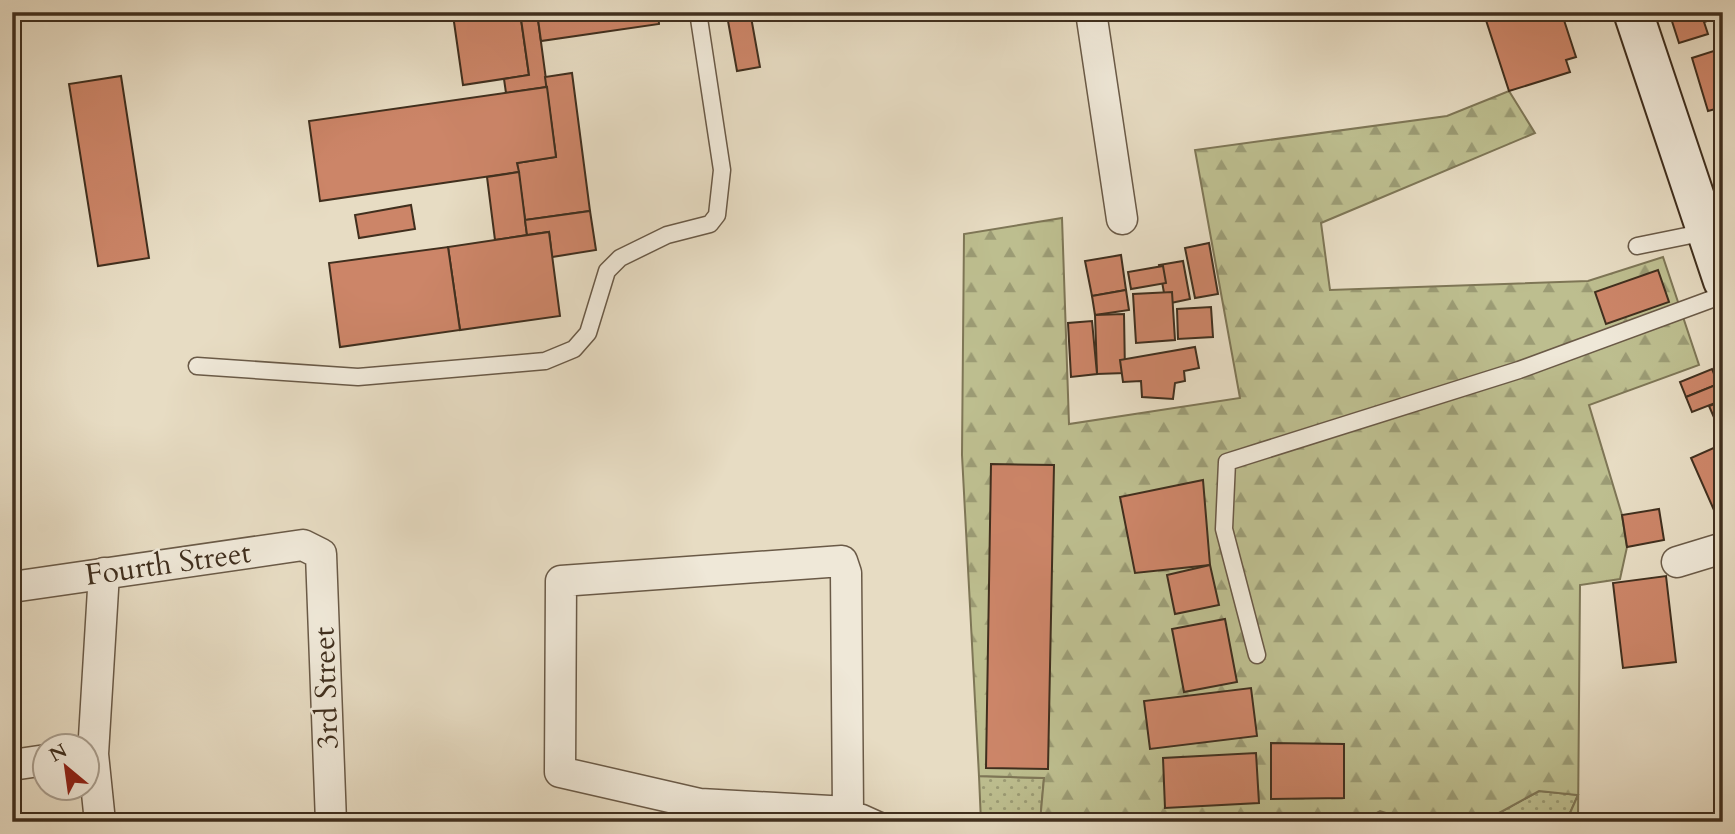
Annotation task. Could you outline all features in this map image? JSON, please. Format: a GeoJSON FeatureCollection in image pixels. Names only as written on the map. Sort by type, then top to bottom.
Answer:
{"type":"FeatureCollection","features":[{"type":"Feature","properties":{"kind":"main road"},"geometry":{"type":"LineString","coordinates":[[1633,12],[1710,222],[1723,281]]}},
{"type":"Feature","properties":{"kind":"street"},"geometry":{"type":"LineString","coordinates":[[1091,12],[1122,219]]}},
{"type":"Feature","properties":{"kind":"street","name":"Fourth Street"},"geometry":{"type":"LineString","coordinates":[[12,587],[303,545],[321,554]]}},
{"type":"Feature","properties":{"kind":"street"},"geometry":{"type":"LineString","coordinates":[[1677,562],[1723,548]]}},
{"type":"Feature","properties":{"kind":"street","name":"3rd Street"},"geometry":{"type":"LineString","coordinates":[[321,554],[331,822]]}},
{"type":"Feature","properties":{"kind":"street"},"geometry":{"type":"LineString","coordinates":[[842,561],[846,573],[848,812],[720,814],[560,772],[561,581],[842,561]]}},
{"type":"Feature","properties":{"kind":"street"},"geometry":{"type":"LineString","coordinates":[[92,732],[104,573]]}},
{"type":"Feature","properties":{"kind":"street"},"geometry":{"type":"LineString","coordinates":[[12,765],[32,762]]}},
{"type":"Feature","properties":{"kind":"street"},"geometry":{"type":"LineString","coordinates":[[97,802],[100,822]]}},
{"type":"Feature","properties":{"kind":"lane"},"geometry":{"type":"LineString","coordinates":[[197,366],[358,377],[545,361],[574,349],[588,333],[607,271],[620,258],[667,236],[710,224],[718,215],[722,170],[698,12]]}},
{"type":"Feature","properties":{"kind":"lane"},"geometry":{"type":"LineString","coordinates":[[1637,246],[1710,222]]}},
{"type":"Feature","properties":{"kind":"lane"},"geometry":{"type":"LineString","coordinates":[[1257,655],[1224,529],[1227,462],[1520,370],[1723,295]]}},
{"type":"Feature","properties":{"kind":"lane"},"geometry":{"type":"LineString","coordinates":[[848,812],[863,813],[883,822]]}},
{"type":"Feature","properties":{"kind":"green space"},"geometry":{"type":"Polygon","coordinates":[[[1509,91],[1535,133],[1321,223],[1330,290],[1588,281],[1663,257],[1699,365],[1589,405],[1622,515],[1627,547],[1620,579],[1580,585],[1578,822],[1566,822],[1578,795],[1539,791],[1499,813],[1462,822],[1414,822],[1380,811],[1361,822],[1040,822],[1044,778],[979,776],[962,455],[964,234],[1062,218],[1069,424],[1240,398],[1195,150],[1447,116],[1509,91]]]}},
{"type":"Feature","properties":{"kind":"green space"},"geometry":{"type":"Polygon","coordinates":[[[979,776],[1044,778],[1040,822],[981,822],[979,776]]]}},
{"type":"Feature","properties":{"kind":"green space"},"geometry":{"type":"Polygon","coordinates":[[[1539,791],[1578,795],[1566,822],[1462,822],[1499,813],[1539,791]]]}},
{"type":"Feature","properties":{"kind":"building"},"geometry":{"type":"Polygon","coordinates":[[[421,12],[477,12],[422,20],[421,12]]]}},
{"type":"Feature","properties":{"kind":"building"},"geometry":{"type":"Polygon","coordinates":[[[520,12],[529,75],[463,85],[453,15],[520,12]]]}},
{"type":"Feature","properties":{"kind":"building"},"geometry":{"type":"Polygon","coordinates":[[[520,12],[537,12],[547,87],[506,93],[504,79],[529,75],[520,12]]]}},
{"type":"Feature","properties":{"kind":"building"},"geometry":{"type":"Polygon","coordinates":[[[537,12],[658,12],[659,24],[541,41],[537,12]]]}},
{"type":"Feature","properties":{"kind":"building"},"geometry":{"type":"Polygon","coordinates":[[[1552,12],[1553,17],[1562,14],[1576,57],[1566,60],[1570,72],[1509,91],[1484,14],[1552,12]]]}},
{"type":"Feature","properties":{"kind":"building"},"geometry":{"type":"Polygon","coordinates":[[[1669,12],[1723,12],[1723,16],[1704,22],[1708,34],[1679,43],[1669,12]]]}},
{"type":"Feature","properties":{"kind":"building"},"geometry":{"type":"Polygon","coordinates":[[[751,17],[760,67],[737,71],[728,21],[751,17]]]}},
{"type":"Feature","properties":{"kind":"building"},"geometry":{"type":"Polygon","coordinates":[[[1723,48],[1723,107],[1708,111],[1692,58],[1723,48]]]}},
{"type":"Feature","properties":{"kind":"building"},"geometry":{"type":"Polygon","coordinates":[[[572,73],[590,211],[525,220],[517,163],[556,157],[545,77],[572,73]]]}},
{"type":"Feature","properties":{"kind":"building"},"geometry":{"type":"Polygon","coordinates":[[[121,76],[149,258],[98,266],[69,84],[121,76]]]}},
{"type":"Feature","properties":{"kind":"building"},"geometry":{"type":"Polygon","coordinates":[[[547,87],[556,157],[517,163],[519,172],[320,201],[309,121],[547,87]]]}},
{"type":"Feature","properties":{"kind":"building"},"geometry":{"type":"Polygon","coordinates":[[[519,172],[527,235],[495,240],[487,177],[519,172]]]}},
{"type":"Feature","properties":{"kind":"building"},"geometry":{"type":"Polygon","coordinates":[[[411,205],[415,229],[359,238],[355,215],[411,205]]]}},
{"type":"Feature","properties":{"kind":"building"},"geometry":{"type":"Polygon","coordinates":[[[590,211],[596,250],[552,257],[549,232],[527,235],[525,220],[590,211]]]}},
{"type":"Feature","properties":{"kind":"building"},"geometry":{"type":"Polygon","coordinates":[[[549,232],[560,316],[460,330],[448,247],[549,232]]]}},
{"type":"Feature","properties":{"kind":"building"},"geometry":{"type":"Polygon","coordinates":[[[1209,243],[1218,294],[1195,298],[1185,248],[1209,243]]]}},
{"type":"Feature","properties":{"kind":"building"},"geometry":{"type":"Polygon","coordinates":[[[448,247],[460,330],[340,347],[329,263],[448,247]]]}},
{"type":"Feature","properties":{"kind":"building"},"geometry":{"type":"Polygon","coordinates":[[[1121,255],[1126,290],[1092,296],[1085,261],[1121,255]]]}},
{"type":"Feature","properties":{"kind":"building"},"geometry":{"type":"Polygon","coordinates":[[[1183,261],[1190,299],[1166,304],[1159,265],[1183,261]]]}},
{"type":"Feature","properties":{"kind":"building"},"geometry":{"type":"Polygon","coordinates":[[[1163,266],[1166,283],[1131,289],[1128,272],[1163,266]]]}},
{"type":"Feature","properties":{"kind":"building"},"geometry":{"type":"Polygon","coordinates":[[[1658,270],[1669,302],[1606,324],[1595,292],[1658,270]]]}},
{"type":"Feature","properties":{"kind":"building"},"geometry":{"type":"Polygon","coordinates":[[[1126,290],[1129,310],[1095,315],[1092,296],[1126,290]]]}},
{"type":"Feature","properties":{"kind":"building"},"geometry":{"type":"Polygon","coordinates":[[[1172,292],[1175,340],[1136,343],[1133,294],[1172,292]]]}},
{"type":"Feature","properties":{"kind":"building"},"geometry":{"type":"Polygon","coordinates":[[[1211,307],[1213,337],[1178,339],[1177,309],[1211,307]]]}},
{"type":"Feature","properties":{"kind":"building"},"geometry":{"type":"Polygon","coordinates":[[[1124,314],[1125,373],[1097,374],[1095,315],[1124,314]]]}},
{"type":"Feature","properties":{"kind":"building"},"geometry":{"type":"Polygon","coordinates":[[[1092,321],[1097,374],[1071,377],[1068,323],[1092,321]]]}},
{"type":"Feature","properties":{"kind":"building"},"geometry":{"type":"Polygon","coordinates":[[[1195,347],[1199,368],[1184,371],[1185,381],[1175,383],[1173,399],[1142,397],[1141,381],[1123,382],[1120,360],[1195,347]]]}},
{"type":"Feature","properties":{"kind":"building"},"geometry":{"type":"Polygon","coordinates":[[[1712,369],[1718,384],[1686,397],[1680,382],[1712,369]]]}},
{"type":"Feature","properties":{"kind":"building"},"geometry":{"type":"Polygon","coordinates":[[[1718,384],[1723,400],[1692,412],[1686,397],[1718,384]]]}},
{"type":"Feature","properties":{"kind":"building"},"geometry":{"type":"Polygon","coordinates":[[[1723,401],[1723,419],[1716,422],[1709,406],[1723,401]]]}},
{"type":"Feature","properties":{"kind":"building"},"geometry":{"type":"Polygon","coordinates":[[[1718,446],[1723,456],[1721,526],[1691,458],[1718,446]]]}},
{"type":"Feature","properties":{"kind":"building"},"geometry":{"type":"Polygon","coordinates":[[[991,464],[1054,465],[1048,769],[986,768],[991,464]]]}},
{"type":"Feature","properties":{"kind":"building"},"geometry":{"type":"Polygon","coordinates":[[[1203,480],[1210,565],[1135,573],[1120,497],[1203,480]]]}},
{"type":"Feature","properties":{"kind":"building"},"geometry":{"type":"Polygon","coordinates":[[[1659,509],[1664,540],[1627,547],[1622,515],[1659,509]]]}},
{"type":"Feature","properties":{"kind":"building"},"geometry":{"type":"Polygon","coordinates":[[[1210,565],[1219,605],[1175,614],[1167,575],[1210,565]]]}},
{"type":"Feature","properties":{"kind":"building"},"geometry":{"type":"Polygon","coordinates":[[[1666,576],[1676,662],[1623,668],[1613,583],[1666,576]]]}},
{"type":"Feature","properties":{"kind":"building"},"geometry":{"type":"Polygon","coordinates":[[[1225,619],[1237,682],[1184,692],[1172,629],[1225,619]]]}},
{"type":"Feature","properties":{"kind":"building"},"geometry":{"type":"Polygon","coordinates":[[[1251,688],[1257,736],[1150,749],[1144,701],[1251,688]]]}},
{"type":"Feature","properties":{"kind":"building"},"geometry":{"type":"Polygon","coordinates":[[[1271,743],[1344,744],[1344,798],[1271,799],[1271,743]]]}},
{"type":"Feature","properties":{"kind":"building"},"geometry":{"type":"Polygon","coordinates":[[[1256,753],[1259,803],[1165,808],[1163,758],[1256,753]]]}}]}
